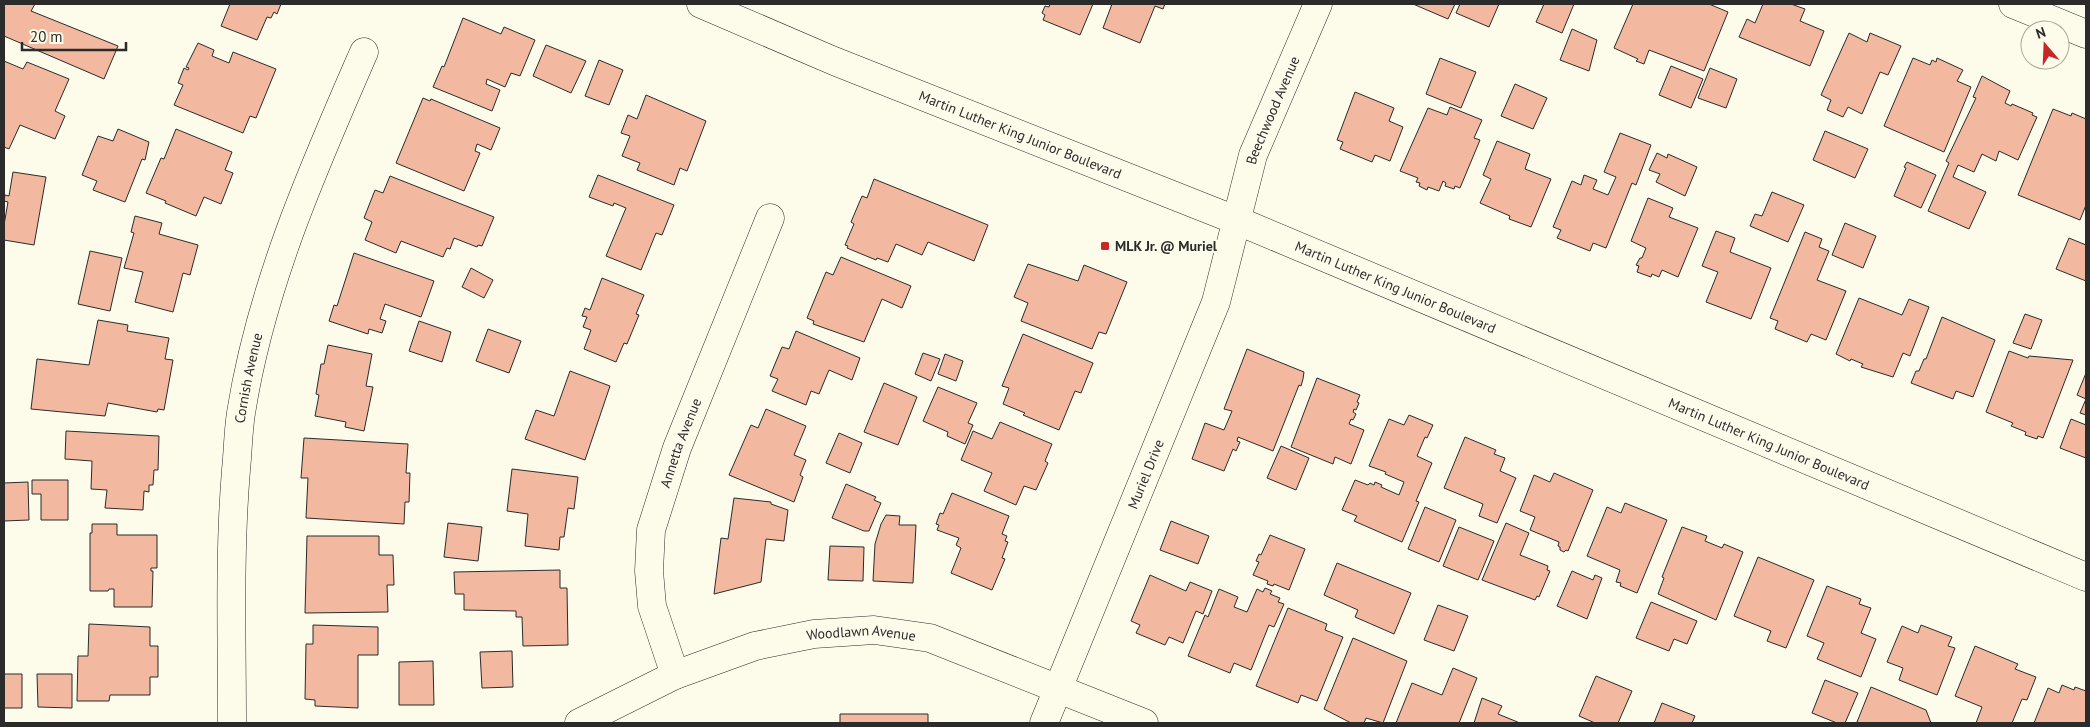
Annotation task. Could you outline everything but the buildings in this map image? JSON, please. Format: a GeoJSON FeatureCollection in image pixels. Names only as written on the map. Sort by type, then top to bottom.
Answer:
{"type":"FeatureCollection","features":[{"type":"Feature","properties":{"kind":"street","name":"Martin Luther King Junior Boulevard"},"geometry":{"type":"LineString","coordinates":[[701,4],[834,61],[1238,221],[2086,577]]}},
{"type":"Feature","properties":{"kind":"street","name":"Beechwood Avenue"},"geometry":{"type":"LineString","coordinates":[[1238,221],[1253,155],[1318,4]]}},
{"type":"Feature","properties":{"kind":"street"},"geometry":{"type":"LineString","coordinates":[[2013,4],[2086,34]]}},
{"type":"Feature","properties":{"kind":"street","name":"Cornish Avenue"},"geometry":{"type":"LineString","coordinates":[[232,723],[233,513],[241,414],[260,320],[284,246],[319,156],[364,52]]}},
{"type":"Feature","properties":{"kind":"street","name":"Annetta Avenue"},"geometry":{"type":"LineString","coordinates":[[675,675],[652,606],[648,571],[651,530],[677,448],[770,218]]}},
{"type":"Feature","properties":{"kind":"street","name":"Muriel Drive"},"geometry":{"type":"LineString","coordinates":[[1044,723],[1216,302],[1238,221]]}},
{"type":"Feature","properties":{"kind":"street","name":"Woodlawn Avenue"},"geometry":{"type":"LineString","coordinates":[[579,723],[675,675],[755,646],[814,634],[874,630],[930,638],[1144,723]]}},
{"type":"Feature","properties":{"kind":"place","name":"MLK Jr. @ Muriel"},"geometry":{"type":"Point","coordinates":[1105,246]}}]}
